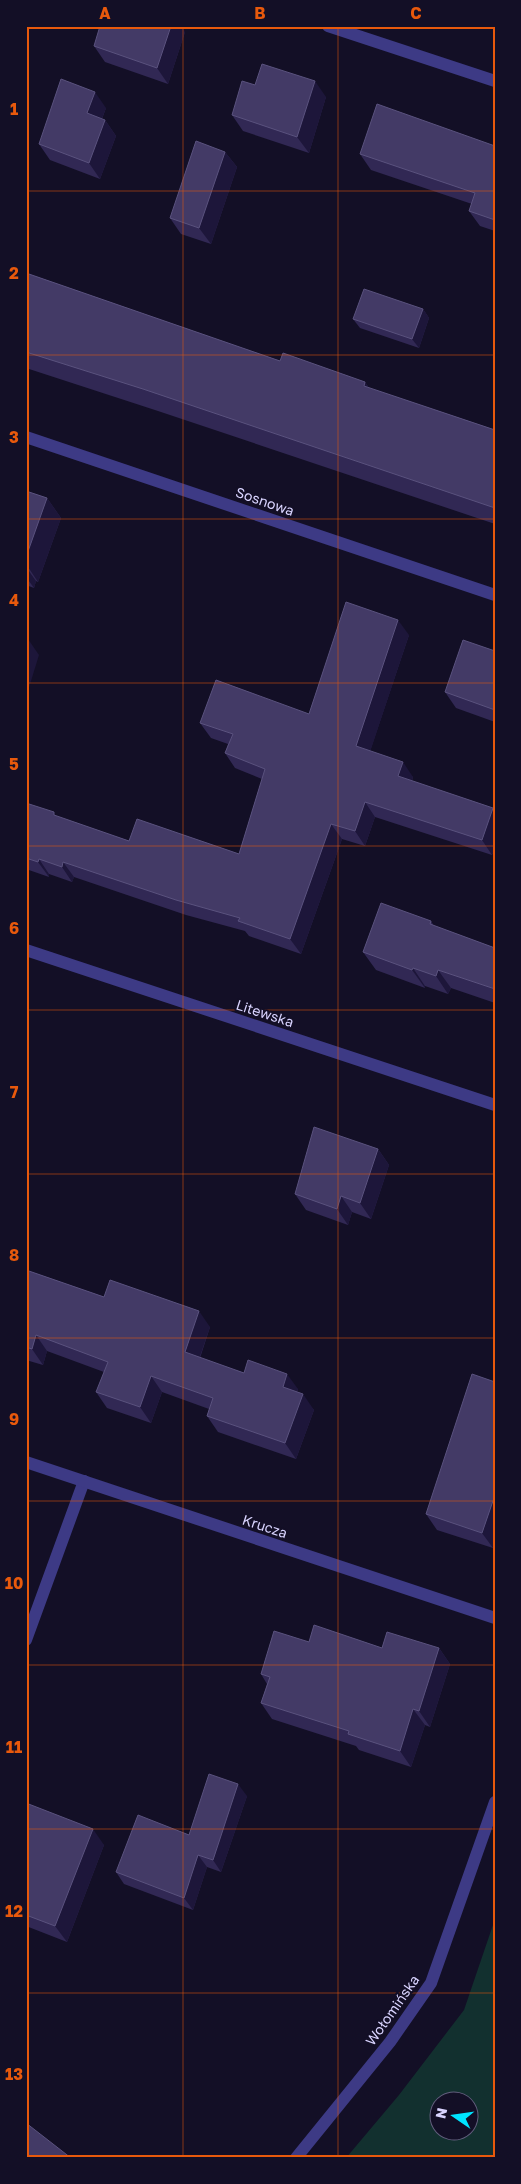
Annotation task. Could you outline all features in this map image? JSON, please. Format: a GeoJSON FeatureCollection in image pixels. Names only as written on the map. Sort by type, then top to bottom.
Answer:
{"type":"FeatureCollection","features":[{"type":"Feature","properties":{"kind":"street"},"geometry":{"type":"LineString","coordinates":[[328,26],[495,82]]}},
{"type":"Feature","properties":{"kind":"street","name":"Sosnowa"},"geometry":{"type":"LineString","coordinates":[[26,437],[495,595]]}},
{"type":"Feature","properties":{"kind":"street","name":"Litewska"},"geometry":{"type":"LineString","coordinates":[[26,950],[495,1105]]}},
{"type":"Feature","properties":{"kind":"street","name":"Krucza"},"geometry":{"type":"LineString","coordinates":[[26,1462],[495,1618]]}},
{"type":"Feature","properties":{"kind":"street"},"geometry":{"type":"LineString","coordinates":[[26,1640],[84,1481]]}},
{"type":"Feature","properties":{"kind":"street","name":"Wołomińska"},"geometry":{"type":"LineString","coordinates":[[296,2158],[390,2042],[431,1983],[495,1802]]}},
{"type":"Feature","properties":{"kind":"green space"},"geometry":{"type":"Polygon","coordinates":[[[495,1919],[495,2158],[346,2158],[399,2095],[464,2010],[495,1919]]]}},
{"type":"Feature","properties":{"kind":"building"},"geometry":{"type":"Polygon","coordinates":[[[100,26],[171,26],[157,68],[94,46],[100,26]]]}},
{"type":"Feature","properties":{"kind":"building"},"geometry":{"type":"Polygon","coordinates":[[[262,64],[315,81],[297,137],[232,115],[242,81],[255,85],[262,64]]]}},
{"type":"Feature","properties":{"kind":"building"},"geometry":{"type":"Polygon","coordinates":[[[61,79],[95,92],[87,113],[105,120],[89,163],[39,144],[61,79]]]}},
{"type":"Feature","properties":{"kind":"building"},"geometry":{"type":"Polygon","coordinates":[[[377,104],[495,146],[495,220],[469,211],[475,193],[360,154],[377,104]]]}},
{"type":"Feature","properties":{"kind":"building"},"geometry":{"type":"Polygon","coordinates":[[[196,141],[225,152],[199,228],[170,218],[196,141]]]}},
{"type":"Feature","properties":{"kind":"building"},"geometry":{"type":"Polygon","coordinates":[[[26,273],[280,361],[283,353],[365,382],[364,386],[495,430],[495,508],[143,389],[26,352],[26,273]]]}},
{"type":"Feature","properties":{"kind":"building"},"geometry":{"type":"Polygon","coordinates":[[[364,289],[423,309],[412,339],[353,319],[364,289]]]}},
{"type":"Feature","properties":{"kind":"building"},"geometry":{"type":"Polygon","coordinates":[[[26,491],[47,498],[26,557],[26,491]]]}},
{"type":"Feature","properties":{"kind":"building"},"geometry":{"type":"Polygon","coordinates":[[[346,602],[398,620],[356,746],[403,762],[398,776],[493,808],[482,840],[365,802],[355,831],[331,824],[290,939],[238,921],[240,918],[176,900],[63,862],[62,867],[39,859],[38,862],[26,858],[26,803],[54,812],[54,815],[129,841],[137,819],[239,854],[265,769],[225,753],[233,734],[200,723],[216,680],[309,714],[346,602]]]}},
{"type":"Feature","properties":{"kind":"building"},"geometry":{"type":"Polygon","coordinates":[[[463,640],[495,651],[495,710],[445,692],[463,640]]]}},
{"type":"Feature","properties":{"kind":"building"},"geometry":{"type":"Polygon","coordinates":[[[381,903],[431,921],[430,924],[495,948],[495,989],[438,970],[436,976],[413,968],[412,970],[363,952],[381,903]]]}},
{"type":"Feature","properties":{"kind":"building"},"geometry":{"type":"Polygon","coordinates":[[[314,1127],[378,1149],[360,1203],[341,1196],[337,1209],[295,1194],[314,1127]]]}},
{"type":"Feature","properties":{"kind":"building"},"geometry":{"type":"Polygon","coordinates":[[[26,1270],[104,1297],[110,1280],[199,1311],[185,1352],[244,1373],[248,1360],[287,1374],[283,1387],[303,1394],[285,1443],[207,1416],[213,1398],[151,1376],[140,1407],[96,1392],[108,1362],[36,1335],[32,1349],[26,1347],[26,1270]]]}},
{"type":"Feature","properties":{"kind":"building"},"geometry":{"type":"Polygon","coordinates":[[[472,1374],[495,1382],[495,1495],[482,1533],[426,1514],[472,1374]]]}},
{"type":"Feature","properties":{"kind":"building"},"geometry":{"type":"Polygon","coordinates":[[[314,1625],[382,1648],[387,1632],[439,1648],[419,1711],[413,1709],[400,1751],[348,1734],[349,1731],[261,1703],[270,1677],[261,1674],[274,1631],[309,1642],[314,1625]]]}},
{"type":"Feature","properties":{"kind":"building"},"geometry":{"type":"Polygon","coordinates":[[[209,1774],[238,1784],[213,1860],[198,1855],[184,1898],[116,1872],[138,1815],[189,1835],[209,1774]]]}},
{"type":"Feature","properties":{"kind":"building"},"geometry":{"type":"Polygon","coordinates":[[[26,1803],[93,1829],[55,1926],[26,1915],[26,1803]]]}},
{"type":"Feature","properties":{"kind":"building"},"geometry":{"type":"Polygon","coordinates":[[[26,2123],[71,2158],[26,2158],[26,2123]]]}}]}
